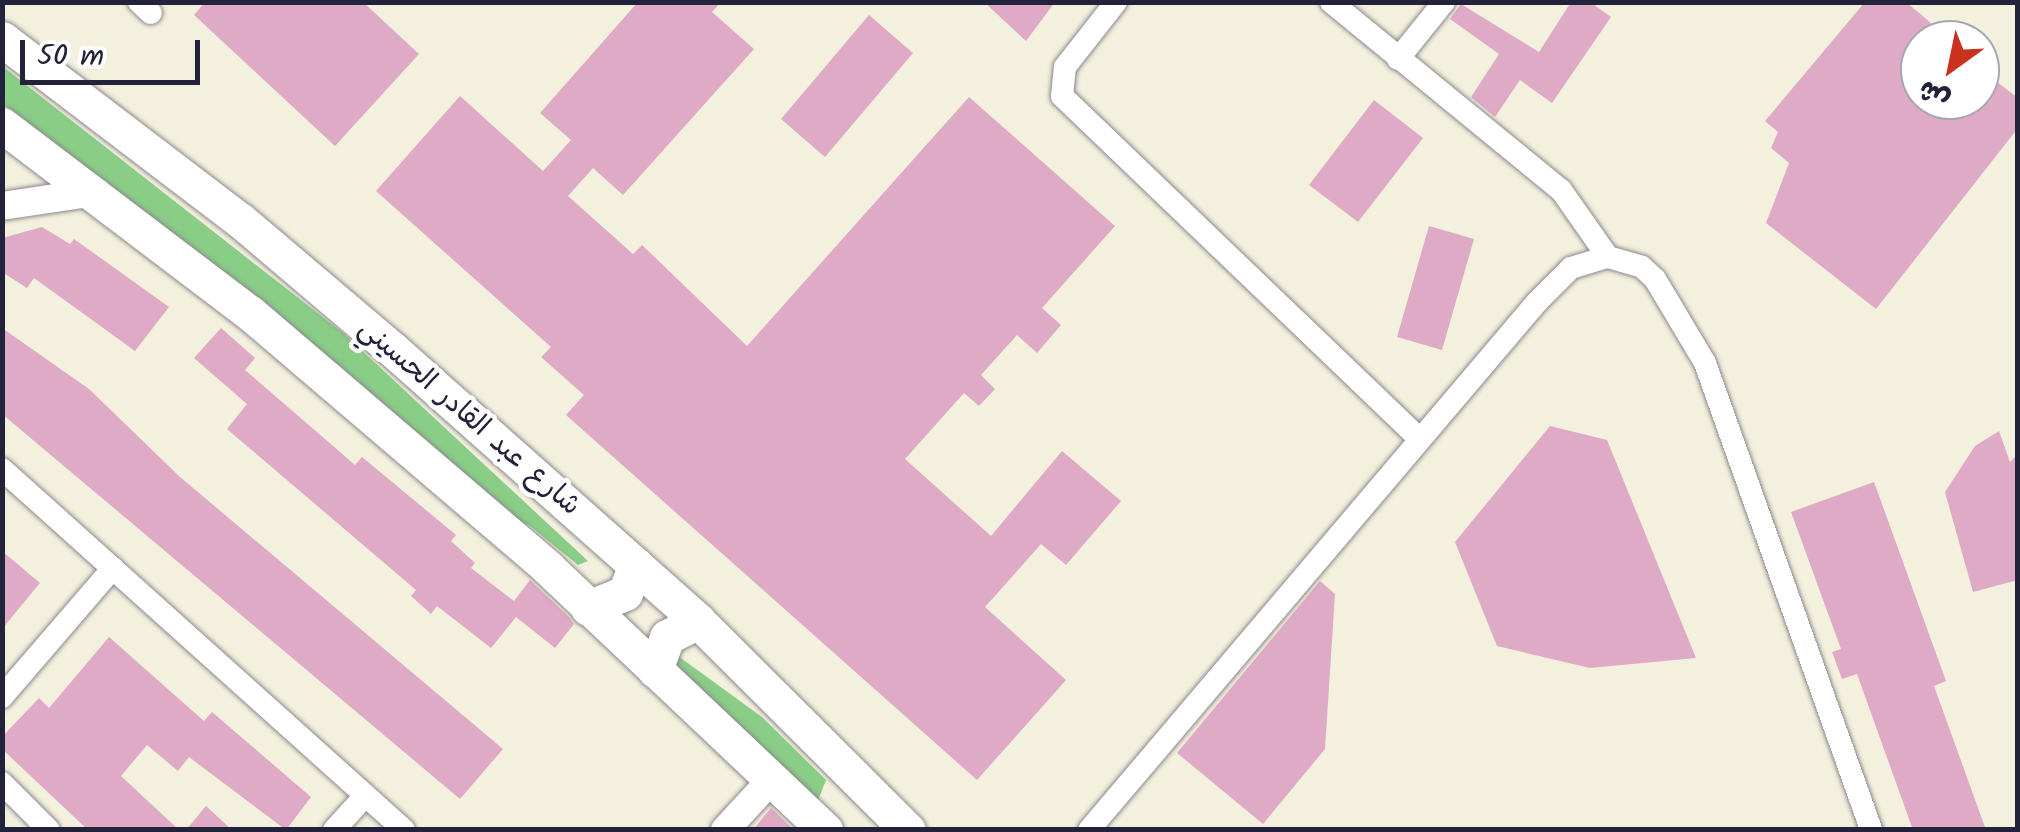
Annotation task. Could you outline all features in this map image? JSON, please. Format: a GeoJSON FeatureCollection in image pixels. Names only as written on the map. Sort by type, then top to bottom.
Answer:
{"type":"FeatureCollection","features":[{"type":"Feature","properties":{"kind":"main road","name":"شارع عبد القادر الحسيني"},"geometry":{"type":"LineString","coordinates":[[2,38],[241,221],[636,565],[698,621],[908,830]]}},
{"type":"Feature","properties":{"kind":"main road"},"geometry":{"type":"LineString","coordinates":[[2,125],[96,192],[250,312],[588,608],[770,780],[806,824]]}},
{"type":"Feature","properties":{"kind":"main road"},"geometry":{"type":"LineString","coordinates":[[588,608],[625,593],[636,565]]}},
{"type":"Feature","properties":{"kind":"main road"},"geometry":{"type":"LineString","coordinates":[[655,670],[667,638],[698,621]]}},
{"type":"Feature","properties":{"kind":"street"},"geometry":{"type":"LineString","coordinates":[[1116,2],[1064,66],[1062,96],[1418,437]]}},
{"type":"Feature","properties":{"kind":"street"},"geometry":{"type":"LineString","coordinates":[[1331,2],[1562,190],[1608,257]]}},
{"type":"Feature","properties":{"kind":"street"},"geometry":{"type":"LineString","coordinates":[[1398,59],[1444,2]]}},
{"type":"Feature","properties":{"kind":"street"},"geometry":{"type":"LineString","coordinates":[[2,206],[96,192]]}},
{"type":"Feature","properties":{"kind":"street"},"geometry":{"type":"LineString","coordinates":[[1089,830],[1418,437],[1556,281],[1588,260],[1608,257],[1642,267],[1655,279],[1705,363],[1872,830]]}},
{"type":"Feature","properties":{"kind":"street"},"geometry":{"type":"LineString","coordinates":[[2,468],[404,830]]}},
{"type":"Feature","properties":{"kind":"street"},"geometry":{"type":"LineString","coordinates":[[2,697],[114,568]]}},
{"type":"Feature","properties":{"kind":"street"},"geometry":{"type":"LineString","coordinates":[[725,830],[770,780]]}},
{"type":"Feature","properties":{"kind":"street"},"geometry":{"type":"LineString","coordinates":[[2,783],[50,830]]}},
{"type":"Feature","properties":{"kind":"street"},"geometry":{"type":"LineString","coordinates":[[334,830],[366,796]]}},
{"type":"Feature","properties":{"kind":"green space"},"geometry":{"type":"Polygon","coordinates":[[[2,66],[343,333],[588,561],[578,565],[530,526],[504,514],[341,367],[3,104],[2,66]]]}},
{"type":"Feature","properties":{"kind":"green space"},"geometry":{"type":"Polygon","coordinates":[[[678,656],[762,717],[826,780],[817,803],[674,666],[678,656]]]}},
{"type":"Feature","properties":{"kind":"building"},"geometry":{"type":"Polygon","coordinates":[[[205,2],[363,2],[419,54],[335,146],[194,15],[205,2]]]}},
{"type":"Feature","properties":{"kind":"building"},"geometry":{"type":"Polygon","coordinates":[[[638,2],[721,2],[712,12],[754,49],[623,195],[593,168],[568,196],[633,254],[642,245],[747,346],[969,97],[1115,226],[1042,308],[1061,325],[1037,353],[1017,335],[981,375],[995,389],[979,406],[964,393],[905,459],[991,536],[1062,451],[1121,501],[1066,565],[1041,544],[985,607],[1066,680],[977,780],[566,415],[584,395],[541,357],[551,347],[376,191],[460,96],[543,171],[571,140],[540,113],[638,2]]]}},
{"type":"Feature","properties":{"kind":"building"},"geometry":{"type":"Polygon","coordinates":[[[984,2],[1055,2],[1026,41],[984,2]]]}},
{"type":"Feature","properties":{"kind":"building"},"geometry":{"type":"Polygon","coordinates":[[[1571,2],[1590,2],[1611,17],[1552,103],[1520,80],[1495,117],[1471,97],[1499,54],[1450,19],[1461,4],[1539,52],[1571,2]]]}},
{"type":"Feature","properties":{"kind":"building"},"geometry":{"type":"Polygon","coordinates":[[[1865,2],[1906,2],[1927,20],[1900,20],[1900,120],[2000,120],[2000,84],[2018,98],[2018,128],[1876,309],[1766,223],[1789,163],[1771,148],[1778,132],[1765,121],[1865,2]]]}},
{"type":"Feature","properties":{"kind":"building"},"geometry":{"type":"Polygon","coordinates":[[[869,15],[913,53],[825,157],[781,119],[869,15]]]}},
{"type":"Feature","properties":{"kind":"building"},"geometry":{"type":"Polygon","coordinates":[[[1374,100],[1423,138],[1358,222],[1309,185],[1374,100]]]}},
{"type":"Feature","properties":{"kind":"building"},"geometry":{"type":"Polygon","coordinates":[[[1429,226],[1474,239],[1442,350],[1397,337],[1429,226]]]}},
{"type":"Feature","properties":{"kind":"building"},"geometry":{"type":"Polygon","coordinates":[[[42,227],[70,244],[74,239],[169,307],[135,351],[34,278],[27,288],[2,272],[2,238],[42,227]]]}},
{"type":"Feature","properties":{"kind":"building"},"geometry":{"type":"Polygon","coordinates":[[[2,328],[89,389],[180,477],[503,749],[460,799],[2,414],[2,328]]]}},
{"type":"Feature","properties":{"kind":"building"},"geometry":{"type":"Polygon","coordinates":[[[221,328],[255,358],[245,370],[355,465],[362,457],[456,535],[451,541],[475,563],[471,568],[514,601],[530,580],[569,617],[574,624],[555,648],[516,617],[491,648],[437,606],[431,614],[411,596],[416,590],[227,429],[247,404],[194,358],[221,328]]]}},
{"type":"Feature","properties":{"kind":"building"},"geometry":{"type":"Polygon","coordinates":[[[1550,426],[1607,440],[1696,658],[1590,668],[1497,646],[1455,542],[1550,426]]]}},
{"type":"Feature","properties":{"kind":"building"},"geometry":{"type":"Polygon","coordinates":[[[1999,431],[2010,462],[2018,454],[2018,580],[1973,592],[1945,492],[1975,446],[1999,431]]]}},
{"type":"Feature","properties":{"kind":"building"},"geometry":{"type":"Polygon","coordinates":[[[1874,482],[1946,681],[1934,686],[1986,830],[1913,830],[1857,674],[1842,679],[1832,652],[1841,649],[1791,512],[1874,482]]]}},
{"type":"Feature","properties":{"kind":"building"},"geometry":{"type":"Polygon","coordinates":[[[2,551],[40,583],[2,629],[2,551]]]}},
{"type":"Feature","properties":{"kind":"building"},"geometry":{"type":"Polygon","coordinates":[[[1320,581],[1335,594],[1325,749],[1263,824],[1177,753],[1320,581]]]}},
{"type":"Feature","properties":{"kind":"building"},"geometry":{"type":"Polygon","coordinates":[[[109,637],[204,721],[212,712],[311,797],[286,830],[189,757],[178,771],[147,745],[121,776],[179,830],[88,830],[2,749],[2,737],[39,698],[49,708],[109,637]]]}},
{"type":"Feature","properties":{"kind":"building"},"geometry":{"type":"Polygon","coordinates":[[[206,806],[232,830],[186,830],[206,806]]]}},
{"type":"Feature","properties":{"kind":"building"},"geometry":{"type":"Polygon","coordinates":[[[771,808],[794,830],[753,830],[771,808]]]}}]}
